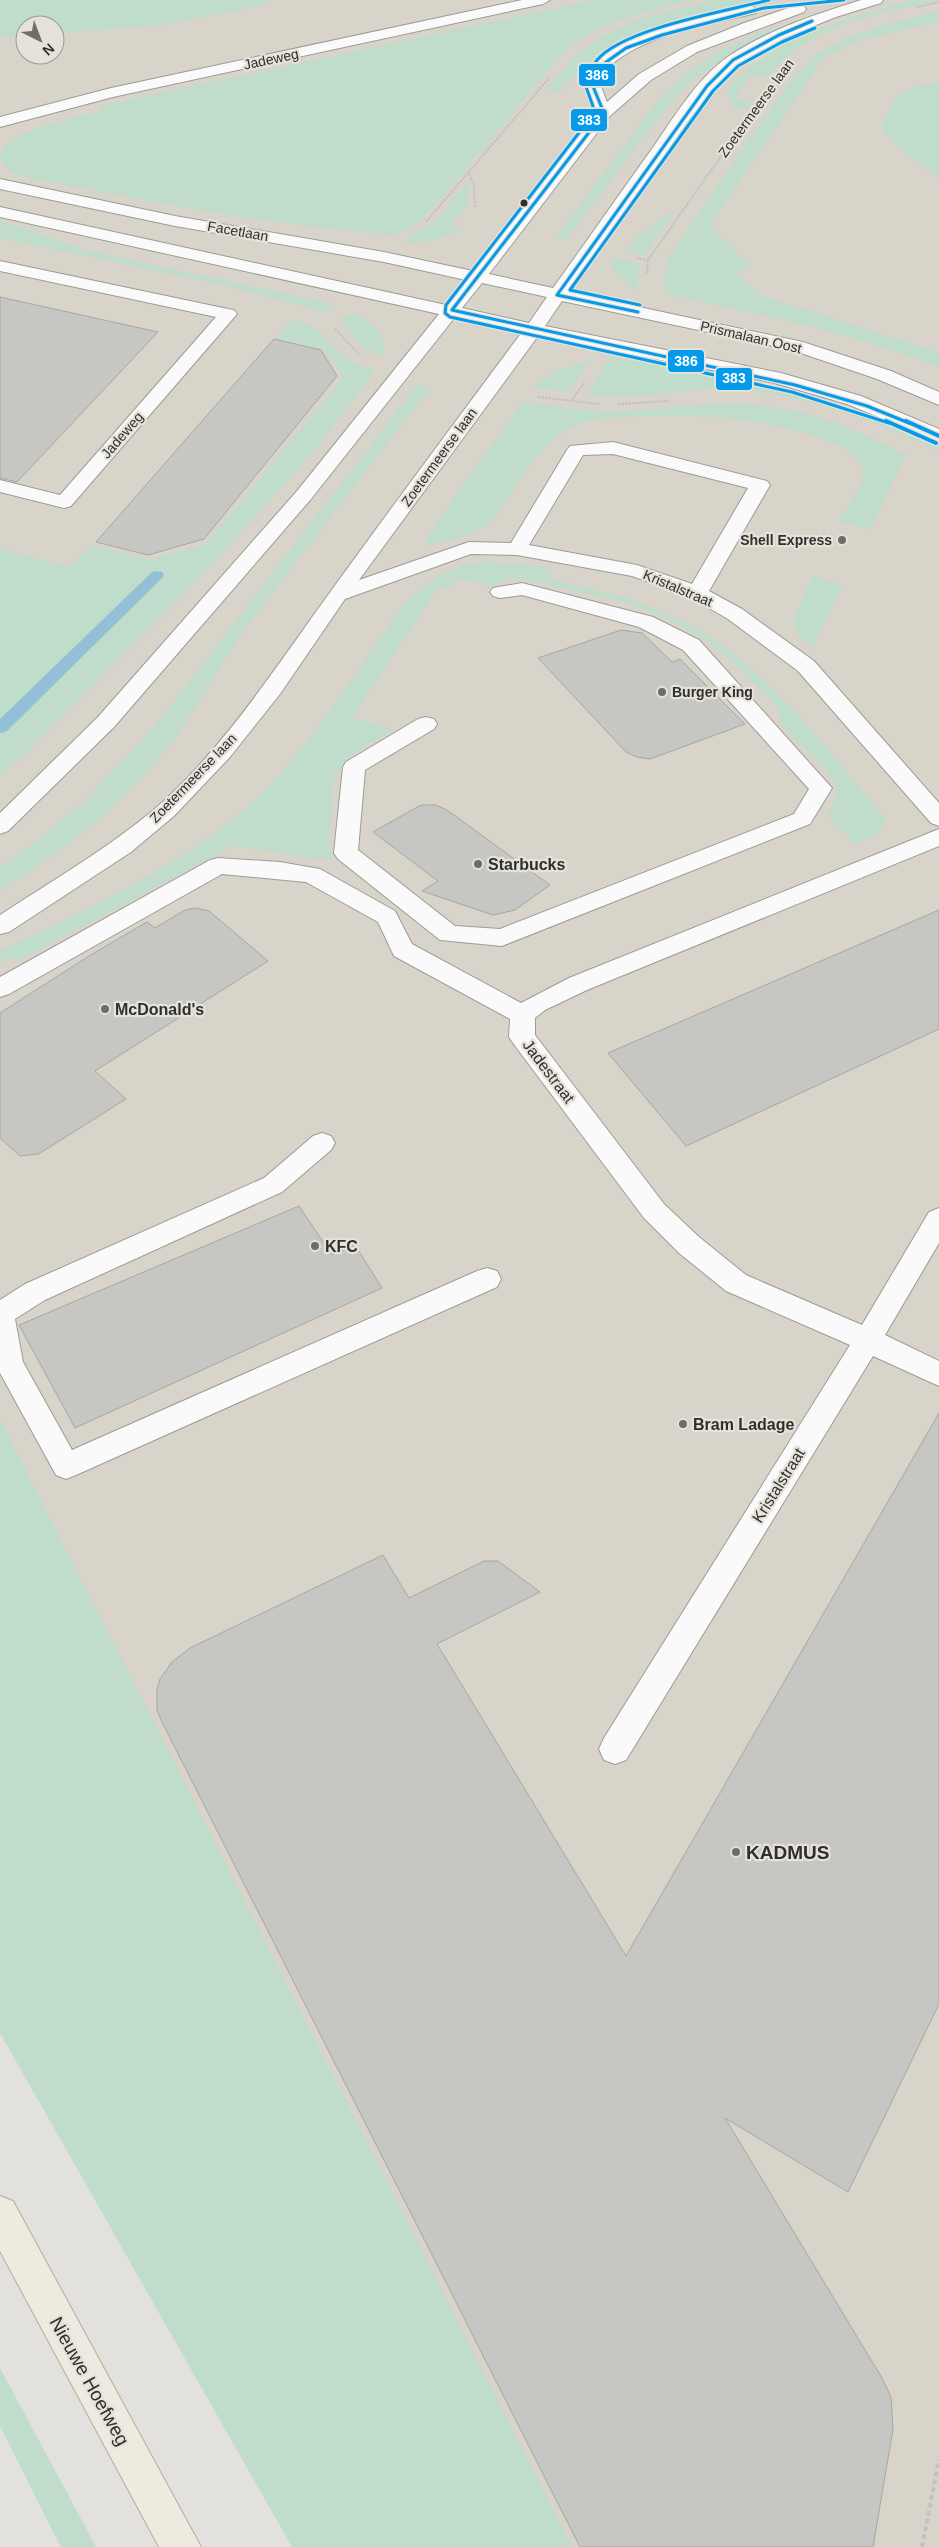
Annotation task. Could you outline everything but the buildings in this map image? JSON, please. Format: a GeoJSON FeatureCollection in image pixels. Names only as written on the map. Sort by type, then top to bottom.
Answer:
{"type":"FeatureCollection","features":[{"type":"Feature","properties":{"kind":"main road","name":"Nieuwe Hoefweg"},"geometry":{"type":"LineString","coordinates":[[0,2214],[181,2547]]}},
{"type":"Feature","properties":{"kind":"street","name":"Jadeweg"},"geometry":{"type":"LineString","coordinates":[[0,122],[110,93],[543,0]]}},
{"type":"Feature","properties":{"kind":"street"},"geometry":{"type":"LineString","coordinates":[[604,113],[592,84],[602,65],[626,48],[662,35],[764,8],[844,0]]}},
{"type":"Feature","properties":{"kind":"street","name":"Zoetermeerse laan"},"geometry":{"type":"LineString","coordinates":[[0,926],[123,846],[166,811],[222,752],[259,705],[534,330],[556,295],[684,114],[707,86],[733,60],[779,34],[831,14],[876,0]]}},
{"type":"Feature","properties":{"kind":"street"},"geometry":{"type":"LineString","coordinates":[[0,826],[113,715],[304,495],[452,310],[604,113],[645,77],[692,50],[750,26],[815,4]]}},
{"type":"Feature","properties":{"kind":"street","name":"Facetlaan"},"geometry":{"type":"LineString","coordinates":[[0,184],[175,220],[384,257],[476,277]]}},
{"type":"Feature","properties":{"kind":"street","name":"Facetlaan"},"geometry":{"type":"LineString","coordinates":[[0,212],[452,310],[534,330]]}},
{"type":"Feature","properties":{"kind":"street","name":"Jadeweg"},"geometry":{"type":"LineString","coordinates":[[0,266],[228,314],[64,502],[0,486]]}},
{"type":"Feature","properties":{"kind":"street","name":"Prismalaan Oost"},"geometry":{"type":"LineString","coordinates":[[476,277],[796,346],[884,375],[939,399]]}},
{"type":"Feature","properties":{"kind":"street"},"geometry":{"type":"LineString","coordinates":[[534,330],[774,377],[854,400],[939,436]]}},
{"type":"Feature","properties":{"kind":"street"},"geometry":{"type":"LineString","coordinates":[[517,549],[577,450],[613,448],[760,485],[697,593]]}},
{"type":"Feature","properties":{"kind":"street","name":"Kristalstraat"},"geometry":{"type":"LineString","coordinates":[[338,595],[469,548],[517,549],[637,571],[697,593],[736,614],[806,666],[939,818]]}},
{"type":"Feature","properties":{"kind":"street"},"geometry":{"type":"LineString","coordinates":[[426,724],[354,767],[346,853],[449,934],[502,938],[638,886],[802,818],[821,788],[691,645],[646,622],[522,589],[500,592]]}},
{"type":"Feature","properties":{"kind":"street","name":"Jadestraat"},"geometry":{"type":"LineString","coordinates":[[939,837],[578,984],[536,1004],[523,1015],[522,1037],[654,1211],[689,1245],[736,1283],[868,1340],[939,1374]]}},
{"type":"Feature","properties":{"kind":"street"},"geometry":{"type":"LineString","coordinates":[[0,988],[218,866],[280,870],[312,875],[387,917],[403,950],[523,1015]]}},
{"type":"Feature","properties":{"kind":"street"},"geometry":{"type":"LineString","coordinates":[[322,1143],[273,1185],[35,1292],[0,1314],[8,1363],[66,1466],[488,1279]]}},
{"type":"Feature","properties":{"kind":"street","name":"Kristalstraat"},"geometry":{"type":"LineString","coordinates":[[615,1749],[868,1340],[939,1220]]}},
{"type":"Feature","properties":{"kind":"path"},"geometry":{"type":"LineString","coordinates":[[911,9],[939,2]]}},
{"type":"Feature","properties":{"kind":"path"},"geometry":{"type":"LineString","coordinates":[[384,257],[400,238],[429,221],[555,72]]}},
{"type":"Feature","properties":{"kind":"path","name":"Zoetermeerse laan"},"geometry":{"type":"LineString","coordinates":[[646,277],[648,260],[770,88]]}},
{"type":"Feature","properties":{"kind":"path"},"geometry":{"type":"LineString","coordinates":[[922,2547],[939,2459]]}},
{"type":"Feature","properties":{"kind":"shaded area"},"geometry":{"type":"Polygon","coordinates":[[[0,0],[939,0],[939,2547],[498,2547],[0,1798],[0,0]]]}},
{"type":"Feature","properties":{"kind":"green space"},"geometry":{"type":"Polygon","coordinates":[[[0,0],[265,0],[269,4],[162,25],[65,32],[65,15],[15,15],[15,36],[0,37],[0,0]]]}},
{"type":"Feature","properties":{"kind":"green space"},"geometry":{"type":"Polygon","coordinates":[[[596,0],[693,0],[621,19],[594,31],[572,46],[549,69],[424,217],[418,223],[394,235],[305,226],[181,207],[36,179],[10,170],[1,157],[4,148],[28,132],[103,111],[99,106],[596,0]]]}},
{"type":"Feature","properties":{"kind":"green space"},"geometry":{"type":"Polygon","coordinates":[[[716,0],[779,0],[708,14],[638,34],[616,44],[596,57],[560,91],[546,89],[589,45],[618,28],[650,16],[716,0]]]}},
{"type":"Feature","properties":{"kind":"green space"},"geometry":{"type":"Polygon","coordinates":[[[912,0],[938,0],[867,16],[824,32],[804,44],[769,77],[750,75],[735,99],[751,102],[746,110],[733,107],[727,90],[745,72],[766,56],[788,43],[837,22],[912,0]]]}},
{"type":"Feature","properties":{"kind":"green space"},"geometry":{"type":"Polygon","coordinates":[[[939,11],[939,21],[854,42],[824,58],[710,225],[751,266],[734,272],[760,295],[939,352],[939,367],[838,334],[665,294],[664,278],[668,259],[786,86],[814,56],[843,40],[877,27],[939,11]]]}},
{"type":"Feature","properties":{"kind":"green space"},"geometry":{"type":"Polygon","coordinates":[[[770,28],[777,28],[777,31],[733,52],[688,84],[651,127],[566,240],[555,238],[662,95],[695,67],[720,51],[770,28]]]}},
{"type":"Feature","properties":{"kind":"green space"},"geometry":{"type":"Polygon","coordinates":[[[939,82],[939,179],[885,135],[882,127],[892,105],[902,94],[916,87],[939,82]]]}},
{"type":"Feature","properties":{"kind":"green space"},"geometry":{"type":"Polygon","coordinates":[[[468,182],[467,205],[450,226],[463,229],[430,241],[405,243],[412,234],[435,222],[468,182]]]}},
{"type":"Feature","properties":{"kind":"green space"},"geometry":{"type":"Polygon","coordinates":[[[676,209],[645,255],[626,252],[637,237],[676,209]]]}},
{"type":"Feature","properties":{"kind":"green space"},"geometry":{"type":"Polygon","coordinates":[[[0,220],[89,251],[333,304],[334,307],[325,312],[222,285],[0,238],[0,220]]]}},
{"type":"Feature","properties":{"kind":"green space"},"geometry":{"type":"Polygon","coordinates":[[[609,257],[640,264],[637,287],[634,290],[616,273],[609,257]]]}},
{"type":"Feature","properties":{"kind":"green space"},"geometry":{"type":"Polygon","coordinates":[[[355,313],[373,326],[381,336],[384,348],[383,356],[364,349],[342,323],[342,319],[355,313]]]}},
{"type":"Feature","properties":{"kind":"green space"},"geometry":{"type":"Polygon","coordinates":[[[293,319],[320,332],[353,362],[375,370],[319,445],[203,575],[20,759],[0,775],[0,549],[70,567],[91,545],[149,560],[206,544],[344,377],[323,349],[276,338],[293,319]]]}},
{"type":"Feature","properties":{"kind":"green space"},"geometry":{"type":"Polygon","coordinates":[[[628,358],[726,376],[834,402],[905,427],[939,442],[939,451],[857,416],[829,407],[773,394],[744,390],[713,389],[617,397],[587,394],[609,359],[628,358]]]}},
{"type":"Feature","properties":{"kind":"green space"},"geometry":{"type":"Polygon","coordinates":[[[592,360],[566,392],[533,387],[557,370],[592,360]]]}},
{"type":"Feature","properties":{"kind":"green space"},"geometry":{"type":"Polygon","coordinates":[[[418,384],[430,388],[244,630],[176,738],[145,775],[104,815],[57,853],[0,891],[0,867],[39,839],[83,803],[155,726],[418,384]]]}},
{"type":"Feature","properties":{"kind":"green space"},"geometry":{"type":"Polygon","coordinates":[[[523,401],[599,411],[713,405],[766,406],[821,418],[856,431],[906,454],[870,530],[839,521],[862,482],[863,465],[842,448],[825,439],[776,426],[712,417],[646,416],[593,420],[574,426],[547,445],[532,462],[491,522],[465,536],[424,546],[434,526],[523,401]]]}},
{"type":"Feature","properties":{"kind":"green space"},"geometry":{"type":"Polygon","coordinates":[[[492,562],[552,568],[547,578],[594,589],[663,612],[706,634],[726,648],[771,686],[830,752],[886,820],[878,833],[856,845],[827,816],[834,804],[836,793],[829,774],[782,727],[777,707],[758,686],[740,668],[700,637],[657,614],[610,599],[513,578],[504,580],[494,587],[458,578],[451,588],[440,586],[352,717],[394,730],[352,755],[343,764],[334,778],[328,846],[334,856],[328,860],[233,846],[24,958],[6,960],[0,964],[0,951],[133,885],[226,825],[254,801],[295,757],[333,707],[403,605],[433,580],[453,569],[477,563],[492,562]]]}},
{"type":"Feature","properties":{"kind":"green space"},"geometry":{"type":"Polygon","coordinates":[[[813,576],[843,585],[812,648],[797,633],[794,619],[813,576]]]}},
{"type":"Feature","properties":{"kind":"green space"},"geometry":{"type":"Polygon","coordinates":[[[0,1419],[572,2547],[292,2547],[0,2033],[0,1419]]]}},
{"type":"Feature","properties":{"kind":"green space"},"geometry":{"type":"Polygon","coordinates":[[[0,2368],[96,2547],[61,2547],[0,2426],[0,2368]]]}},
{"type":"Feature","properties":{"kind":"waterway"},"geometry":{"type":"LineString","coordinates":[[0,728],[157,575]]}},
{"type":"Feature","properties":{"kind":"transit line","name":"383"},"geometry":{"type":"LineString","coordinates":[[769,0],[660,28],[623,41],[597,60],[585,84],[595,112],[446,305],[445,313],[450,317],[546,340],[792,392],[864,413],[936,443]]}},
{"type":"Feature","properties":{"kind":"transit line","name":"386"},"geometry":{"type":"LineString","coordinates":[[844,0],[764,8],[662,35],[626,48],[602,65],[592,84],[604,113],[452,310],[795,385],[867,406],[939,436]]}},
{"type":"Feature","properties":{"kind":"transit line","name":"386"},"geometry":{"type":"LineString","coordinates":[[638,312],[557,295],[707,86],[733,60],[779,35],[812,21]]}},
{"type":"Feature","properties":{"kind":"transit line","name":"383"},"geometry":{"type":"LineString","coordinates":[[640,305],[570,290],[713,91],[738,66],[782,42],[815,28]]}},
{"type":"Feature","properties":{"kind":"place","name":"Shell Express"},"geometry":{"type":"Point","coordinates":[842,540]}},
{"type":"Feature","properties":{"kind":"place","name":"Burger King"},"geometry":{"type":"Point","coordinates":[662,692]}},
{"type":"Feature","properties":{"kind":"place","name":"Starbucks"},"geometry":{"type":"Point","coordinates":[478,864]}},
{"type":"Feature","properties":{"kind":"place","name":"McDonald's"},"geometry":{"type":"Point","coordinates":[105,1009]}},
{"type":"Feature","properties":{"kind":"place","name":"KFC"},"geometry":{"type":"Point","coordinates":[315,1246]}},
{"type":"Feature","properties":{"kind":"place","name":"Bram Ladage"},"geometry":{"type":"Point","coordinates":[683,1424]}},
{"type":"Feature","properties":{"kind":"place","name":"KADMUS"},"geometry":{"type":"Point","coordinates":[736,1852]}}]}
